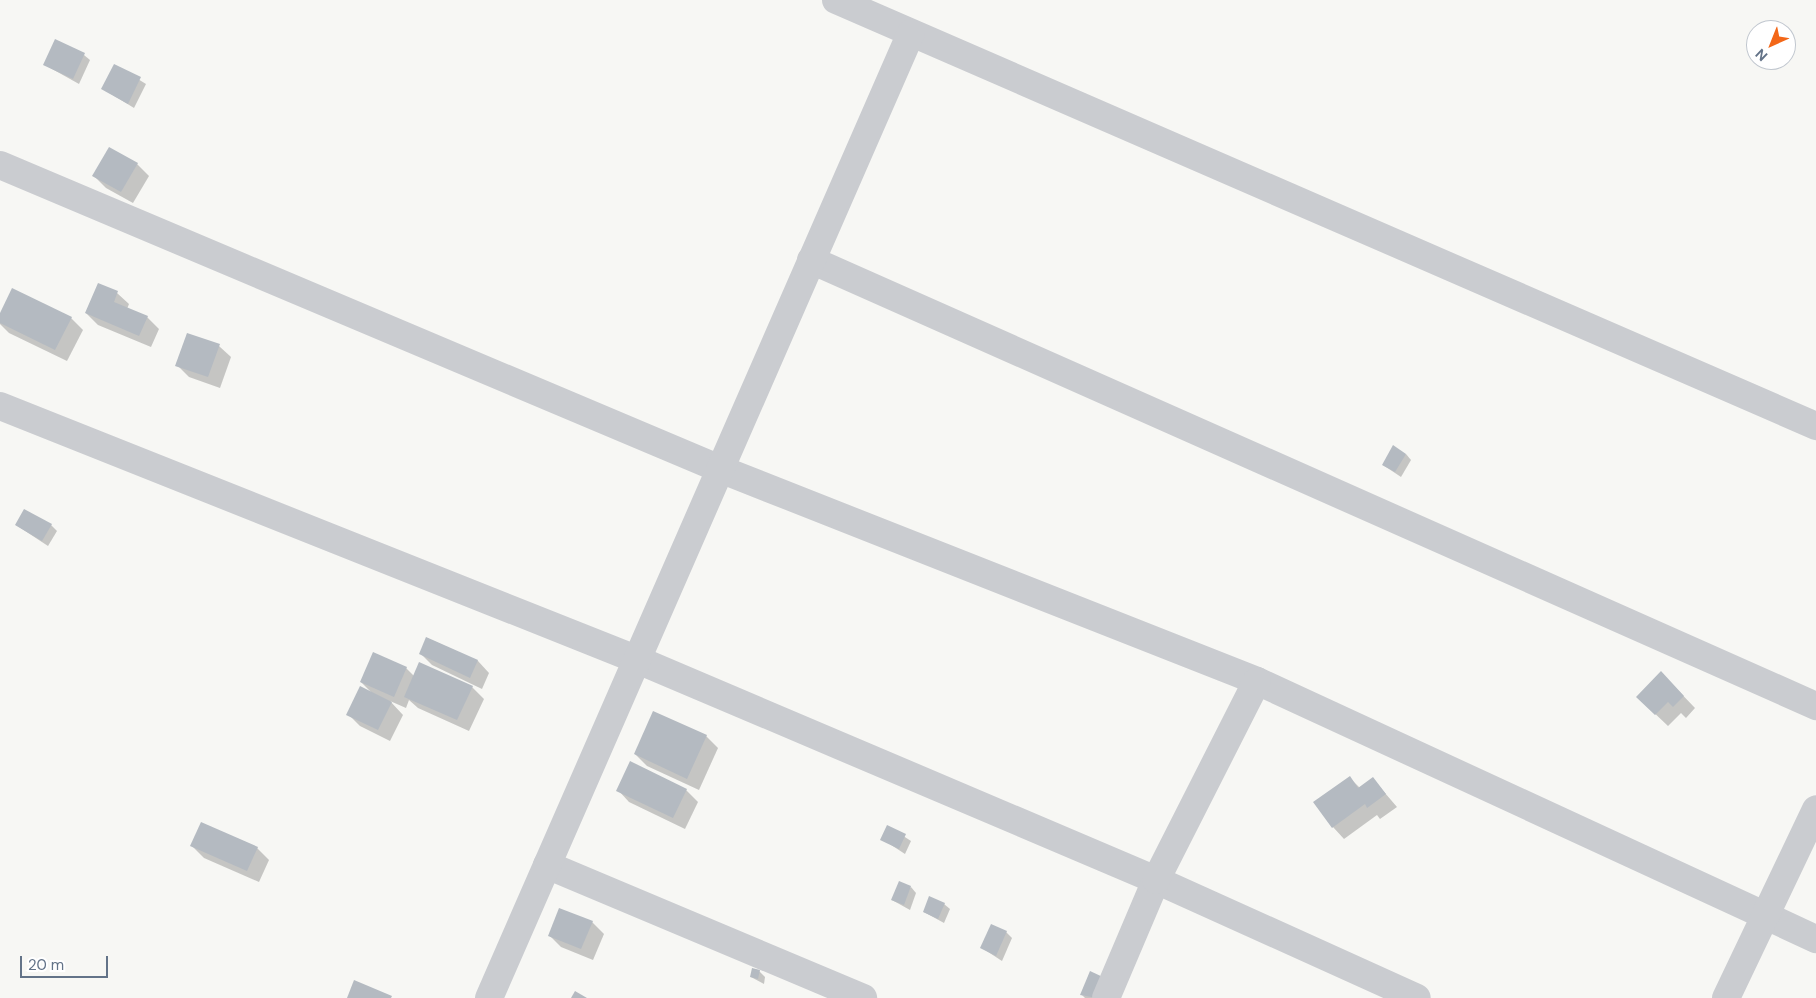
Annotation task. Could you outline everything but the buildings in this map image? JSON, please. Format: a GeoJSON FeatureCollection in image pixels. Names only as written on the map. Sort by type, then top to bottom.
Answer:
{"type":"FeatureCollection","features":[{"type":"Feature","properties":{"kind":"street"},"geometry":{"type":"LineString","coordinates":[[836,0],[1816,426]]}},
{"type":"Feature","properties":{"kind":"street"},"geometry":{"type":"LineString","coordinates":[[489,998],[911,33]]}},
{"type":"Feature","properties":{"kind":"street"},"geometry":{"type":"LineString","coordinates":[[0,165],[720,469],[1257,681],[1816,939]]}},
{"type":"Feature","properties":{"kind":"street"},"geometry":{"type":"LineString","coordinates":[[811,260],[1816,706]]}},
{"type":"Feature","properties":{"kind":"street"},"geometry":{"type":"LineString","coordinates":[[0,406],[638,660],[1156,880],[1417,998]]}},
{"type":"Feature","properties":{"kind":"street"},"geometry":{"type":"LineString","coordinates":[[1106,998],[1156,880],[1257,681]]}},
{"type":"Feature","properties":{"kind":"street"},"geometry":{"type":"LineString","coordinates":[[1726,998],[1816,809]]}},
{"type":"Feature","properties":{"kind":"street"},"geometry":{"type":"LineString","coordinates":[[547,865],[863,998]]}}]}
